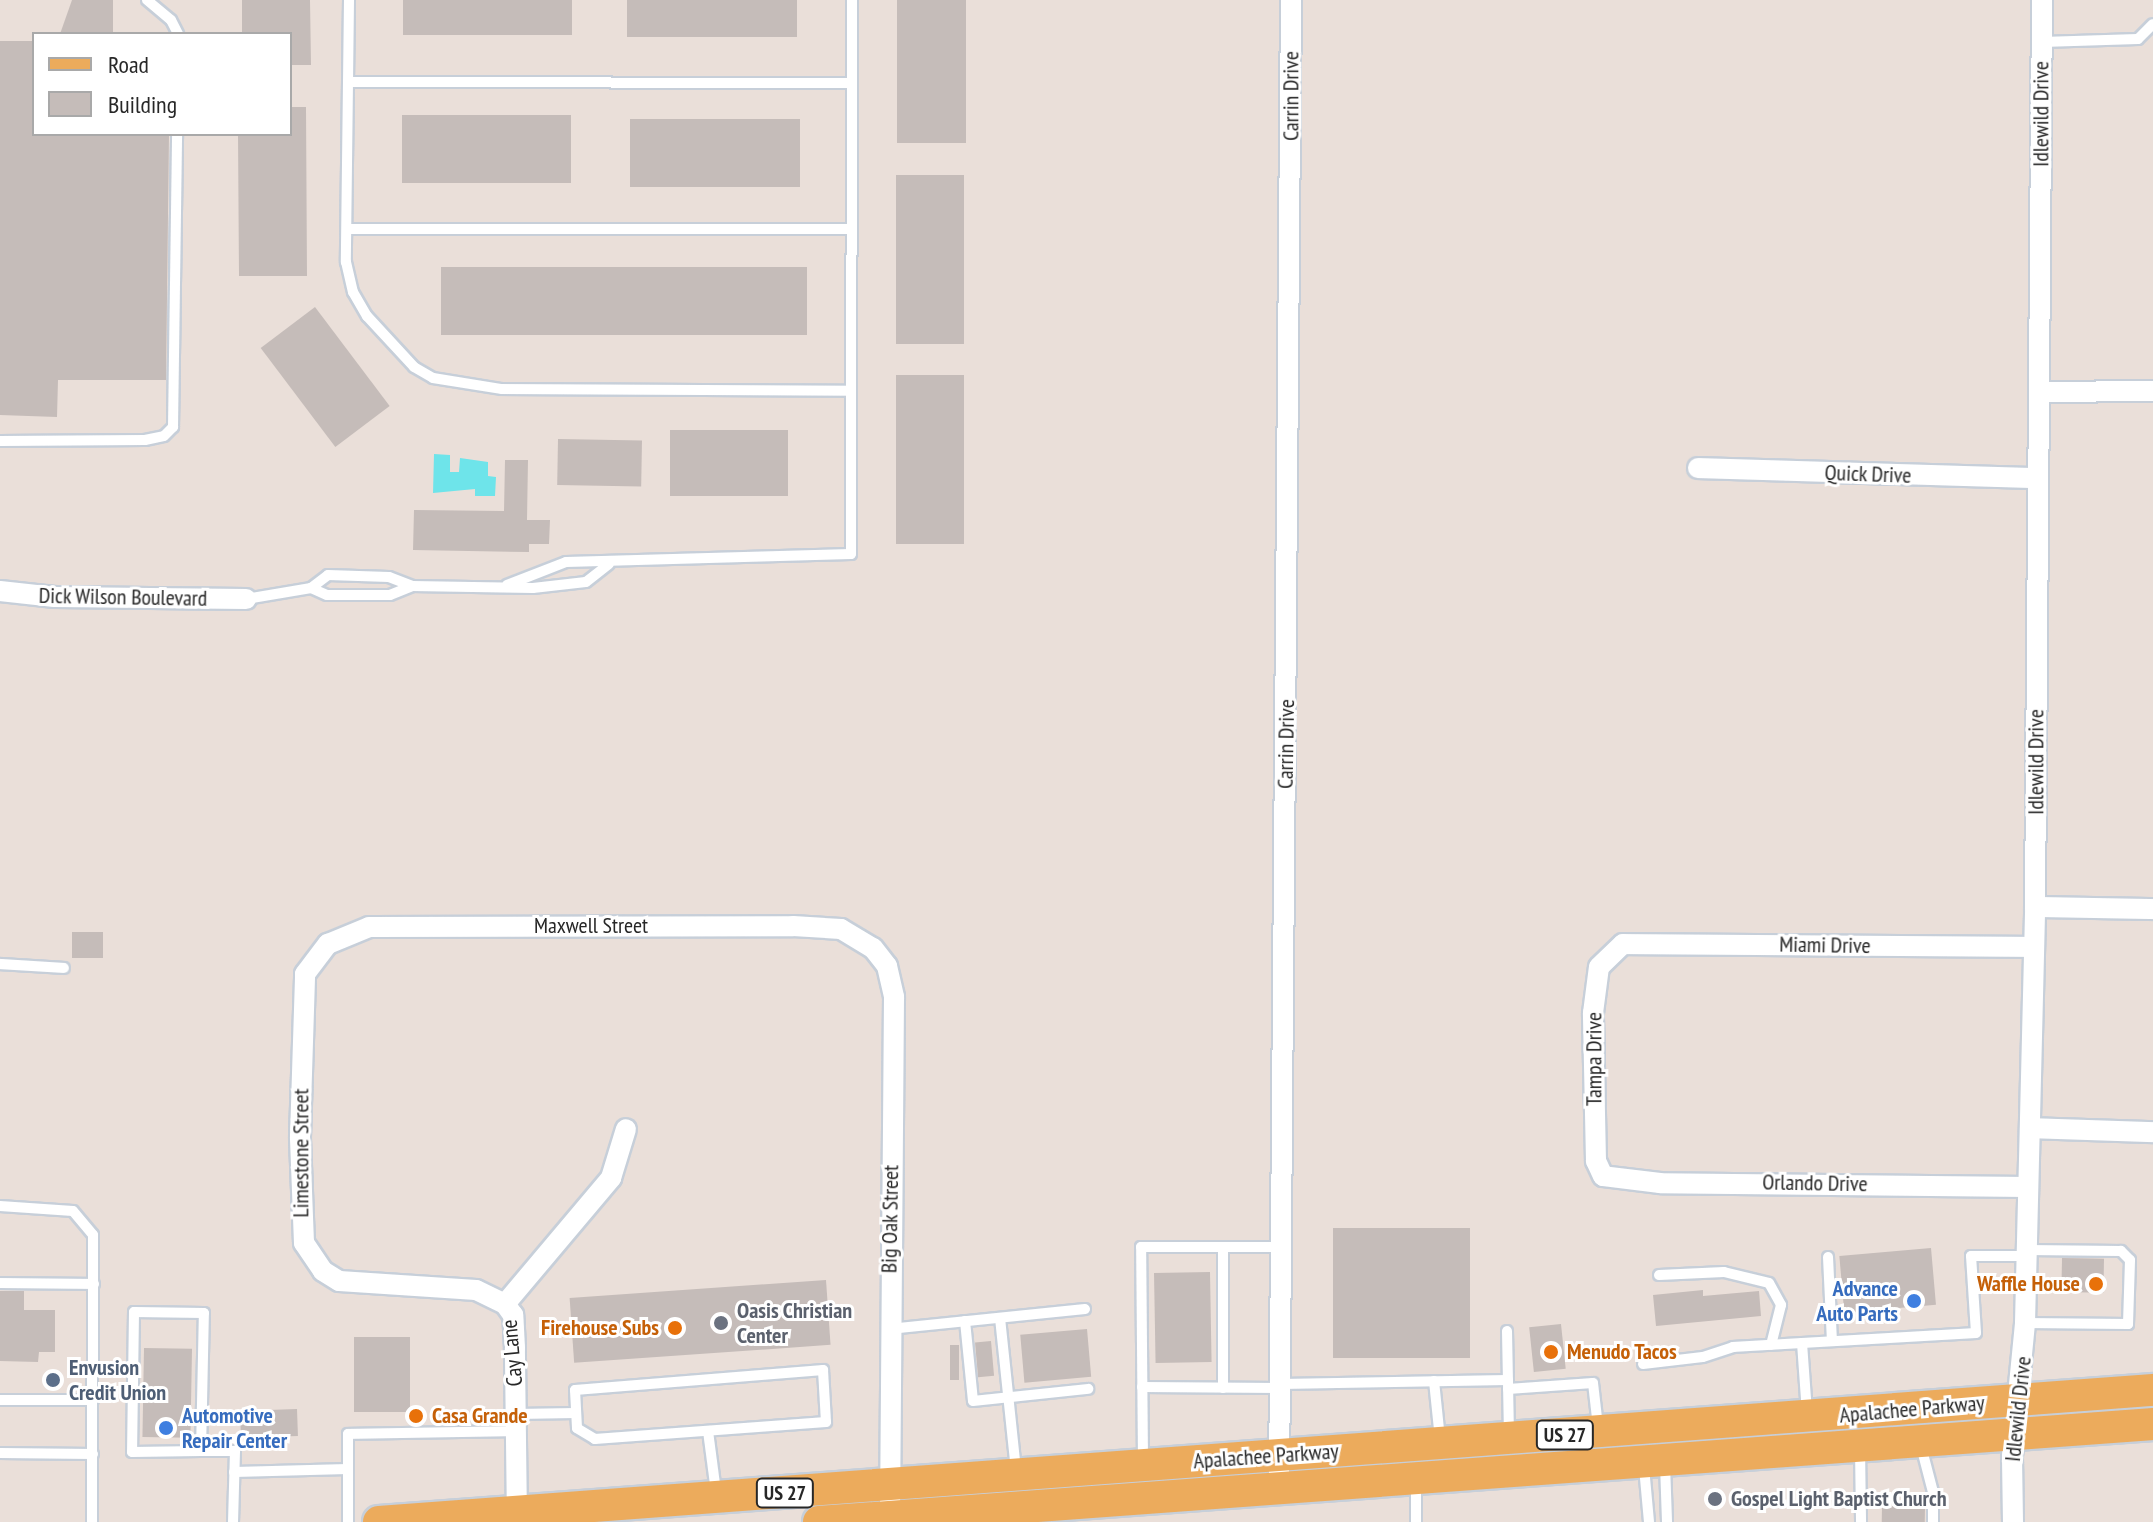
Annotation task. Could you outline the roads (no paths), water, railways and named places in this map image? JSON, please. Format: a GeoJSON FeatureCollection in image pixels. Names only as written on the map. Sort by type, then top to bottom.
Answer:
{"type":"FeatureCollection","features":[{"type":"Feature","properties":{"kind":"main road","name":"Apalachee Parkway"},"geometry":{"type":"LineString","coordinates":[[819,1522],[890,1501],[1017,1475],[2153,1390]]}},
{"type":"Feature","properties":{"kind":"main road","name":"Apalachee Parkway"},"geometry":{"type":"LineString","coordinates":[[379,1522],[517,1517],[716,1497],[1139,1504],[1279,1488],[2153,1424]]}},
{"type":"Feature","properties":{"kind":"street","name":"Carrin Drive"},"geometry":{"type":"LineString","coordinates":[[1279,1488],[1291,0]]}},
{"type":"Feature","properties":{"kind":"street","name":"Idlewild Drive"},"geometry":{"type":"LineString","coordinates":[[2013,1522],[2015,1434],[2025,1323],[2035,907],[2042,0]]}},
{"type":"Feature","properties":{"kind":"street"},"geometry":{"type":"LineString","coordinates":[[2040,392],[2153,391]]}},
{"type":"Feature","properties":{"kind":"street","name":"Quick Drive"},"geometry":{"type":"LineString","coordinates":[[1698,468],[2038,478]]}},
{"type":"Feature","properties":{"kind":"street","name":"Dick Wilson Boulevard"},"geometry":{"type":"LineString","coordinates":[[0,591],[55,597],[246,599]]}},
{"type":"Feature","properties":{"kind":"street"},"geometry":{"type":"LineString","coordinates":[[2035,907],[2153,909]]}},
{"type":"Feature","properties":{"kind":"street","name":"Maxwell Street"},"geometry":{"type":"LineString","coordinates":[[328,944],[348,933],[385,926],[793,926],[857,936]]}},
{"type":"Feature","properties":{"kind":"street","name":"Big Oak Street"},"geometry":{"type":"LineString","coordinates":[[857,936],[887,966],[894,997],[890,1501]]}},
{"type":"Feature","properties":{"kind":"street","name":"Miami Drive"},"geometry":{"type":"LineString","coordinates":[[1617,947],[1648,943],[2033,947]]}},
{"type":"Feature","properties":{"kind":"street","name":"Limestone Street"},"geometry":{"type":"LineString","coordinates":[[328,944],[314,958],[302,992],[304,1243],[323,1271],[347,1284],[476,1290],[505,1304]]}},
{"type":"Feature","properties":{"kind":"street","name":"Tampa Drive"},"geometry":{"type":"LineString","coordinates":[[1603,1176],[1596,1161],[1593,1013],[1599,967],[1617,947]]}},
{"type":"Feature","properties":{"kind":"street"},"geometry":{"type":"LineString","coordinates":[[2030,1128],[2153,1132]]}},
{"type":"Feature","properties":{"kind":"street","name":"Cay Lane"},"geometry":{"type":"LineString","coordinates":[[517,1517],[513,1315],[505,1304],[611,1178],[626,1129]]}},
{"type":"Feature","properties":{"kind":"street","name":"Orlando Drive"},"geometry":{"type":"LineString","coordinates":[[1603,1176],[1660,1183],[2028,1187]]}},
{"type":"Feature","properties":{"kind":"lane"},"geometry":{"type":"LineString","coordinates":[[147,0],[171,20],[177,32]]}},
{"type":"Feature","properties":{"kind":"lane"},"geometry":{"type":"LineString","coordinates":[[349,0],[347,229],[353,292],[390,346],[433,378],[502,389],[851,391]]}},
{"type":"Feature","properties":{"kind":"lane"},"geometry":{"type":"LineString","coordinates":[[507,585],[566,562],[609,564],[704,554],[851,554],[852,0]]}},
{"type":"Feature","properties":{"kind":"lane"},"geometry":{"type":"LineString","coordinates":[[2042,42],[2138,39],[2153,24]]}},
{"type":"Feature","properties":{"kind":"lane"},"geometry":{"type":"LineString","coordinates":[[348,82],[852,83]]}},
{"type":"Feature","properties":{"kind":"lane"},"geometry":{"type":"LineString","coordinates":[[0,441],[145,440],[164,436],[173,427],[177,136]]}},
{"type":"Feature","properties":{"kind":"lane"},"geometry":{"type":"LineString","coordinates":[[347,229],[852,229]]}},
{"type":"Feature","properties":{"kind":"lane"},"geometry":{"type":"LineString","coordinates":[[311,588],[327,595],[390,595],[412,586],[507,585],[533,588],[586,582],[609,564]]}},
{"type":"Feature","properties":{"kind":"lane"},"geometry":{"type":"LineString","coordinates":[[246,599],[311,588],[328,575],[389,577],[412,586]]}},
{"type":"Feature","properties":{"kind":"lane"},"geometry":{"type":"LineString","coordinates":[[0,964],[64,968]]}},
{"type":"Feature","properties":{"kind":"lane"},"geometry":{"type":"LineString","coordinates":[[0,1206],[53,1206],[85,1221],[93,1235],[92,1522]]}},
{"type":"Feature","properties":{"kind":"lane"},"geometry":{"type":"LineString","coordinates":[[1143,1465],[1141,1247],[1282,1247]]}},
{"type":"Feature","properties":{"kind":"lane"},"geometry":{"type":"LineString","coordinates":[[1223,1247],[1223,1388]]}},
{"type":"Feature","properties":{"kind":"lane"},"geometry":{"type":"LineString","coordinates":[[1643,1364],[1771,1345],[1976,1333],[1971,1256],[2121,1251],[2130,1260],[2128,1324],[2025,1323]]}},
{"type":"Feature","properties":{"kind":"lane"},"geometry":{"type":"LineString","coordinates":[[1828,1257],[1832,1341]]}},
{"type":"Feature","properties":{"kind":"lane"},"geometry":{"type":"LineString","coordinates":[[1659,1275],[1724,1272],[1769,1283],[1781,1305],[1771,1345]]}},
{"type":"Feature","properties":{"kind":"lane"},"geometry":{"type":"LineString","coordinates":[[0,1283],[94,1284]]}},
{"type":"Feature","properties":{"kind":"lane"},"geometry":{"type":"LineString","coordinates":[[889,1329],[1085,1309]]}},
{"type":"Feature","properties":{"kind":"lane"},"geometry":{"type":"LineString","coordinates":[[201,1451],[204,1313],[134,1312],[132,1452],[235,1451],[233,1522]]}},
{"type":"Feature","properties":{"kind":"lane"},"geometry":{"type":"LineString","coordinates":[[1000,1318],[1017,1475]]}},
{"type":"Feature","properties":{"kind":"lane"},"geometry":{"type":"LineString","coordinates":[[965,1321],[973,1401],[1088,1389]]}},
{"type":"Feature","properties":{"kind":"lane"},"geometry":{"type":"LineString","coordinates":[[1507,1331],[1509,1439]]}},
{"type":"Feature","properties":{"kind":"lane"},"geometry":{"type":"LineString","coordinates":[[1802,1343],[1808,1418]]}},
{"type":"Feature","properties":{"kind":"lane"},"geometry":{"type":"LineString","coordinates":[[823,1370],[826,1422],[708,1431],[595,1439],[577,1428],[575,1390],[823,1370]]}},
{"type":"Feature","properties":{"kind":"lane"},"geometry":{"type":"LineString","coordinates":[[1142,1387],[1223,1388],[1434,1381],[1593,1383],[1599,1433]]}},
{"type":"Feature","properties":{"kind":"lane"},"geometry":{"type":"LineString","coordinates":[[1434,1381],[1441,1444]]}},
{"type":"Feature","properties":{"kind":"lane"},"geometry":{"type":"LineString","coordinates":[[0,1400],[93,1400]]}},
{"type":"Feature","properties":{"kind":"lane"},"geometry":{"type":"LineString","coordinates":[[348,1522],[348,1434],[516,1423],[576,1413]]}},
{"type":"Feature","properties":{"kind":"lane"},"geometry":{"type":"LineString","coordinates":[[708,1431],[716,1497]]}},
{"type":"Feature","properties":{"kind":"lane"},"geometry":{"type":"LineString","coordinates":[[1920,1441],[1933,1492],[1933,1522]]}},
{"type":"Feature","properties":{"kind":"lane"},"geometry":{"type":"LineString","coordinates":[[1860,1446],[1861,1522]]}},
{"type":"Feature","properties":{"kind":"lane"},"geometry":{"type":"LineString","coordinates":[[0,1453],[93,1454]]}},
{"type":"Feature","properties":{"kind":"lane"},"geometry":{"type":"LineString","coordinates":[[1649,1522],[1654,1460]]}},
{"type":"Feature","properties":{"kind":"lane"},"geometry":{"type":"LineString","coordinates":[[1654,1460],[1667,1522]]}},
{"type":"Feature","properties":{"kind":"lane"},"geometry":{"type":"LineString","coordinates":[[234,1472],[348,1469]]}},
{"type":"Feature","properties":{"kind":"lane"},"geometry":{"type":"LineString","coordinates":[[1416,1478],[1416,1522]]}},
{"type":"Feature","properties":{"kind":"water"},"geometry":{"type":"Polygon","coordinates":[[[434,454],[450,455],[450,472],[459,472],[460,458],[488,462],[488,476],[496,477],[495,496],[475,496],[475,489],[433,493],[434,454]]]}},
{"type":"Feature","properties":{"kind":"place","name":"Waffle House"},"geometry":{"type":"Point","coordinates":[2096,1284]}},
{"type":"Feature","properties":{"kind":"place","name":"Advance Auto Parts"},"geometry":{"type":"Point","coordinates":[1914,1301]}},
{"type":"Feature","properties":{"kind":"place","name":"Oasis Christian Center"},"geometry":{"type":"Point","coordinates":[721,1323]}},
{"type":"Feature","properties":{"kind":"place","name":"Firehouse Subs"},"geometry":{"type":"Point","coordinates":[675,1328]}},
{"type":"Feature","properties":{"kind":"place","name":"Menudo Tacos"},"geometry":{"type":"Point","coordinates":[1551,1352]}},
{"type":"Feature","properties":{"kind":"place","name":"Envusion Credit Union"},"geometry":{"type":"Point","coordinates":[53,1380]}},
{"type":"Feature","properties":{"kind":"place","name":"Casa Grande"},"geometry":{"type":"Point","coordinates":[416,1416]}},
{"type":"Feature","properties":{"kind":"place","name":"Automotive Repair Center"},"geometry":{"type":"Point","coordinates":[166,1428]}},
{"type":"Feature","properties":{"kind":"place","name":"Gospel Light Baptist Church"},"geometry":{"type":"Point","coordinates":[1715,1499]}}]}
